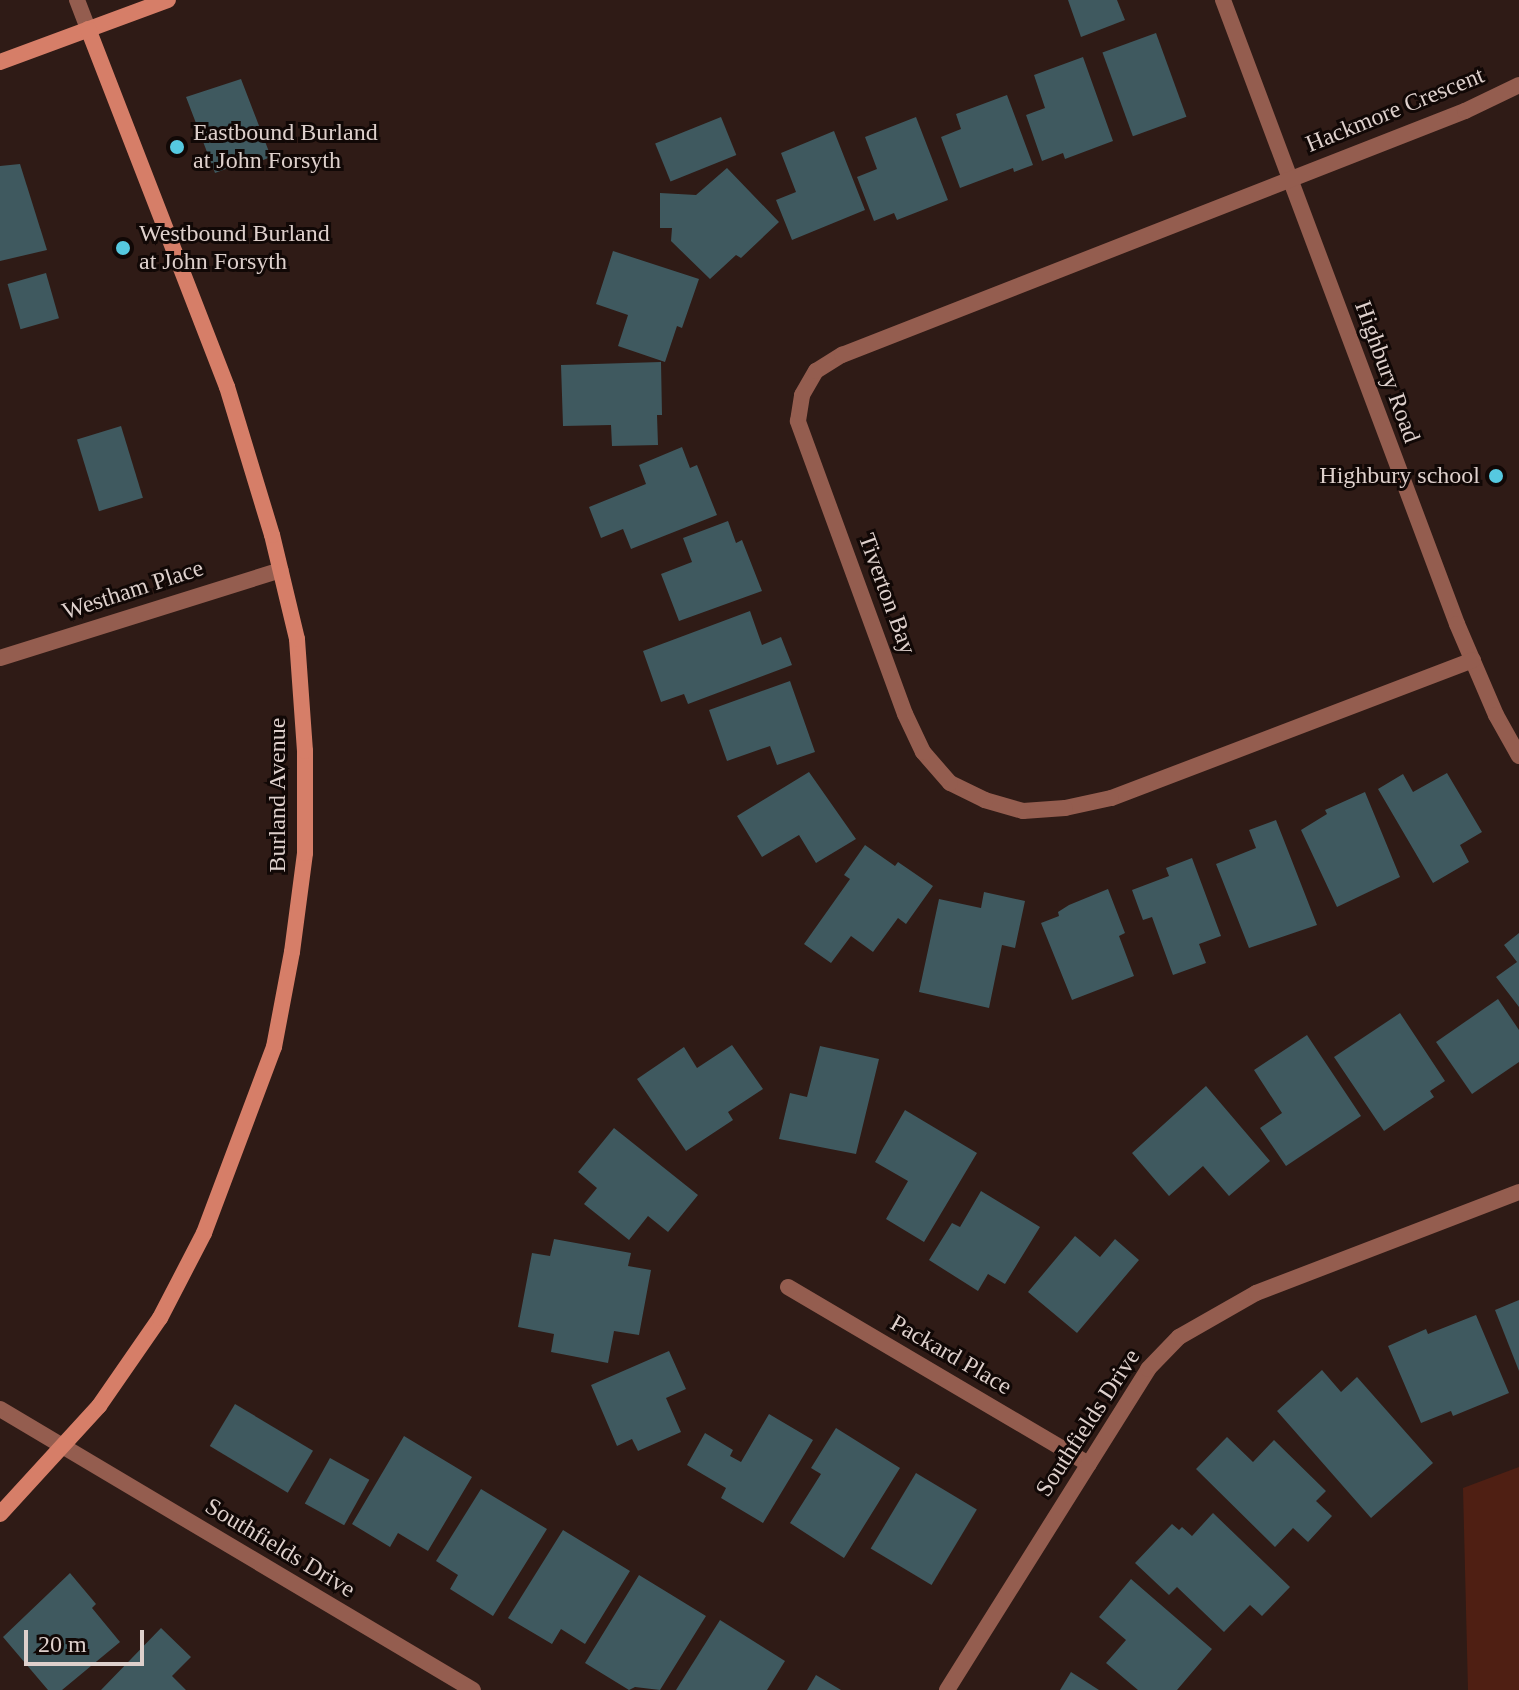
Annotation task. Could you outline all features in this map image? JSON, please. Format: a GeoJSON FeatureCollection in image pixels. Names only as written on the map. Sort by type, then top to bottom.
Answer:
{"type":"FeatureCollection","features":[{"type":"Feature","properties":{"kind":"street"},"geometry":{"type":"LineString","coordinates":[[77,0],[88,29]]}},
{"type":"Feature","properties":{"kind":"street"},"geometry":{"type":"LineString","coordinates":[[0,62],[168,0]]}},
{"type":"Feature","properties":{"kind":"street","name":"Highbury Road"},"geometry":{"type":"LineString","coordinates":[[1223,0],[1473,660],[1519,756]]}},
{"type":"Feature","properties":{"kind":"street","name":"Burland Avenue"},"geometry":{"type":"LineString","coordinates":[[0,1514],[99,1406],[160,1318],[204,1233],[274,1047],[292,952],[305,853],[305,751],[297,639],[280,570],[227,387],[88,29]]}},
{"type":"Feature","properties":{"kind":"street","name":"Hackmore Crescent"},"geometry":{"type":"LineString","coordinates":[[1289,178],[1465,111],[1519,85]]}},
{"type":"Feature","properties":{"kind":"street","name":"Tiverton Bay"},"geometry":{"type":"LineString","coordinates":[[1289,178],[842,355],[816,371],[802,395],[798,421],[905,714],[923,752],[950,783],[985,800],[1023,811],[1065,808],[1111,798],[1473,660]]}},
{"type":"Feature","properties":{"kind":"street","name":"Westham Place"},"geometry":{"type":"LineString","coordinates":[[0,658],[280,570]]}},
{"type":"Feature","properties":{"kind":"street","name":"Southfields Drive"},"geometry":{"type":"LineString","coordinates":[[947,1690],[1148,1369],[1179,1337],[1256,1293],[1519,1192]]}},
{"type":"Feature","properties":{"kind":"street","name":"Packard Place"},"geometry":{"type":"LineString","coordinates":[[788,1287],[1089,1464]]}},
{"type":"Feature","properties":{"kind":"street","name":"Southfields Drive"},"geometry":{"type":"LineString","coordinates":[[0,1409],[473,1690]]}},
{"type":"Feature","properties":{"kind":"shaded area"},"geometry":{"type":"Polygon","coordinates":[[[1519,1467],[1519,1690],[1468,1690],[1463,1488],[1519,1467]]]}},
{"type":"Feature","properties":{"kind":"building"},"geometry":{"type":"Polygon","coordinates":[[[1068,0],[1117,0],[1125,20],[1081,37],[1068,0]]]}},
{"type":"Feature","properties":{"kind":"building"},"geometry":{"type":"Polygon","coordinates":[[[1156,33],[1186,117],[1133,136],[1102,52],[1156,33]]]}},
{"type":"Feature","properties":{"kind":"building"},"geometry":{"type":"Polygon","coordinates":[[[1083,57],[1113,141],[1065,159],[1063,153],[1042,161],[1026,115],[1045,108],[1034,75],[1083,57]]]}},
{"type":"Feature","properties":{"kind":"building"},"geometry":{"type":"Polygon","coordinates":[[[241,79],[271,157],[242,168],[239,164],[215,173],[186,97],[241,79]]]}},
{"type":"Feature","properties":{"kind":"building"},"geometry":{"type":"Polygon","coordinates":[[[1007,95],[1033,165],[1014,172],[1013,168],[960,188],[941,137],[961,129],[956,114],[1007,95]]]}},
{"type":"Feature","properties":{"kind":"building"},"geometry":{"type":"Polygon","coordinates":[[[721,117],[736,155],[671,182],[655,144],[721,117]]]}},
{"type":"Feature","properties":{"kind":"building"},"geometry":{"type":"Polygon","coordinates":[[[916,117],[948,200],[897,220],[894,213],[874,221],[857,177],[877,169],[865,137],[916,117]]]}},
{"type":"Feature","properties":{"kind":"building"},"geometry":{"type":"Polygon","coordinates":[[[834,131],[865,210],[792,240],[776,200],[796,192],[781,153],[834,131]]]}},
{"type":"Feature","properties":{"kind":"building"},"geometry":{"type":"Polygon","coordinates":[[[20,164],[47,250],[0,261],[0,166],[20,164]]]}},
{"type":"Feature","properties":{"kind":"building"},"geometry":{"type":"Polygon","coordinates":[[[727,168],[779,222],[741,258],[736,255],[710,279],[671,241],[672,228],[660,228],[660,193],[696,195],[727,168]]]}},
{"type":"Feature","properties":{"kind":"building"},"geometry":{"type":"Polygon","coordinates":[[[613,251],[699,279],[682,328],[677,326],[665,362],[618,346],[628,315],[596,304],[613,251]]]}},
{"type":"Feature","properties":{"kind":"building"},"geometry":{"type":"Polygon","coordinates":[[[46,273],[59,318],[21,329],[8,284],[46,273]]]}},
{"type":"Feature","properties":{"kind":"building"},"geometry":{"type":"Polygon","coordinates":[[[661,362],[662,415],[657,415],[658,445],[612,446],[611,425],[563,426],[561,365],[661,362]]]}},
{"type":"Feature","properties":{"kind":"building"},"geometry":{"type":"Polygon","coordinates":[[[121,426],[143,498],[99,511],[77,439],[121,426]]]}},
{"type":"Feature","properties":{"kind":"building"},"geometry":{"type":"Polygon","coordinates":[[[682,447],[690,468],[697,465],[717,515],[631,549],[623,529],[601,538],[589,507],[646,484],[639,465],[682,447]]]}},
{"type":"Feature","properties":{"kind":"building"},"geometry":{"type":"Polygon","coordinates":[[[728,521],[736,543],[742,540],[762,591],[679,621],[661,574],[692,562],[683,538],[728,521]]]}},
{"type":"Feature","properties":{"kind":"building"},"geometry":{"type":"Polygon","coordinates":[[[750,611],[762,645],[781,637],[792,665],[688,704],[684,694],[661,702],[643,651],[750,611]]]}},
{"type":"Feature","properties":{"kind":"building"},"geometry":{"type":"Polygon","coordinates":[[[790,681],[815,752],[777,765],[770,746],[727,761],[709,710],[790,681]]]}},
{"type":"Feature","properties":{"kind":"building"},"geometry":{"type":"Polygon","coordinates":[[[809,772],[856,839],[816,863],[799,835],[762,857],[737,816],[809,772]]]}},
{"type":"Feature","properties":{"kind":"building"},"geometry":{"type":"Polygon","coordinates":[[[1447,773],[1482,832],[1460,845],[1469,862],[1433,883],[1378,789],[1403,774],[1413,792],[1447,773]]]}},
{"type":"Feature","properties":{"kind":"building"},"geometry":{"type":"Polygon","coordinates":[[[1365,792],[1400,877],[1337,907],[1301,830],[1327,814],[1325,810],[1365,792]]]}},
{"type":"Feature","properties":{"kind":"building"},"geometry":{"type":"Polygon","coordinates":[[[1276,820],[1317,925],[1249,948],[1216,864],[1256,848],[1249,830],[1276,820]]]}},
{"type":"Feature","properties":{"kind":"building"},"geometry":{"type":"Polygon","coordinates":[[[865,845],[895,866],[898,862],[933,886],[906,924],[898,918],[873,952],[851,936],[831,963],[804,944],[850,879],[844,875],[865,845]]]}},
{"type":"Feature","properties":{"kind":"building"},"geometry":{"type":"Polygon","coordinates":[[[1192,858],[1221,936],[1199,944],[1206,963],[1173,975],[1152,917],[1143,920],[1132,890],[1169,876],[1166,868],[1192,858]]]}},
{"type":"Feature","properties":{"kind":"building"},"geometry":{"type":"Polygon","coordinates":[[[1108,889],[1125,933],[1119,936],[1134,976],[1072,1000],[1041,923],[1059,916],[1058,912],[1069,905],[1108,889]]]}},
{"type":"Feature","properties":{"kind":"building"},"geometry":{"type":"Polygon","coordinates":[[[984,892],[1025,901],[1015,948],[1002,945],[989,1008],[919,992],[939,899],[981,908],[984,892]]]}},
{"type":"Feature","properties":{"kind":"building"},"geometry":{"type":"Polygon","coordinates":[[[1519,933],[1519,1007],[1496,977],[1517,962],[1504,945],[1519,933]]]}},
{"type":"Feature","properties":{"kind":"building"},"geometry":{"type":"Polygon","coordinates":[[[1498,999],[1519,1030],[1519,1062],[1472,1094],[1436,1042],[1498,999]]]}},
{"type":"Feature","properties":{"kind":"building"},"geometry":{"type":"Polygon","coordinates":[[[1400,1013],[1445,1081],[1430,1091],[1434,1097],[1384,1131],[1334,1057],[1400,1013]]]}},
{"type":"Feature","properties":{"kind":"building"},"geometry":{"type":"Polygon","coordinates":[[[1307,1035],[1361,1116],[1286,1166],[1260,1128],[1282,1113],[1254,1070],[1307,1035]]]}},
{"type":"Feature","properties":{"kind":"building"},"geometry":{"type":"Polygon","coordinates":[[[732,1045],[763,1089],[728,1112],[733,1120],[686,1151],[637,1079],[684,1047],[697,1068],[732,1045]]]}},
{"type":"Feature","properties":{"kind":"building"},"geometry":{"type":"Polygon","coordinates":[[[820,1046],[879,1059],[856,1154],[779,1139],[790,1093],[807,1097],[820,1046]]]}},
{"type":"Feature","properties":{"kind":"building"},"geometry":{"type":"Polygon","coordinates":[[[1206,1086],[1270,1161],[1229,1196],[1203,1166],[1169,1196],[1132,1153],[1206,1086]]]}},
{"type":"Feature","properties":{"kind":"building"},"geometry":{"type":"Polygon","coordinates":[[[905,1110],[977,1153],[924,1242],[886,1219],[908,1181],[875,1162],[905,1110]]]}},
{"type":"Feature","properties":{"kind":"building"},"geometry":{"type":"Polygon","coordinates":[[[614,1128],[698,1195],[668,1232],[648,1216],[629,1240],[584,1204],[597,1188],[578,1172],[614,1128]]]}},
{"type":"Feature","properties":{"kind":"building"},"geometry":{"type":"Polygon","coordinates":[[[981,1191],[1040,1227],[1005,1284],[988,1274],[978,1291],[929,1260],[952,1223],[960,1227],[981,1191]]]}},
{"type":"Feature","properties":{"kind":"building"},"geometry":{"type":"Polygon","coordinates":[[[1075,1236],[1100,1257],[1115,1239],[1139,1260],[1077,1333],[1028,1292],[1075,1236]]]}},
{"type":"Feature","properties":{"kind":"building"},"geometry":{"type":"Polygon","coordinates":[[[554,1239],[631,1253],[628,1266],[651,1270],[639,1335],[614,1331],[608,1363],[551,1352],[554,1334],[518,1327],[532,1253],[550,1256],[554,1239]]]}},
{"type":"Feature","properties":{"kind":"building"},"geometry":{"type":"Polygon","coordinates":[[[1519,1300],[1519,1371],[1495,1310],[1519,1300]]]}},
{"type":"Feature","properties":{"kind":"building"},"geometry":{"type":"Polygon","coordinates":[[[1476,1315],[1509,1393],[1453,1416],[1451,1411],[1421,1423],[1388,1346],[1426,1329],[1428,1334],[1476,1315]]]}},
{"type":"Feature","properties":{"kind":"building"},"geometry":{"type":"Polygon","coordinates":[[[669,1351],[686,1389],[666,1398],[681,1432],[638,1451],[632,1439],[617,1446],[591,1385],[669,1351]]]}},
{"type":"Feature","properties":{"kind":"building"},"geometry":{"type":"Polygon","coordinates":[[[1322,1370],[1341,1392],[1357,1377],[1433,1463],[1371,1518],[1277,1411],[1322,1370]]]}},
{"type":"Feature","properties":{"kind":"building"},"geometry":{"type":"Polygon","coordinates":[[[235,1404],[313,1451],[288,1493],[210,1446],[235,1404]]]}},
{"type":"Feature","properties":{"kind":"building"},"geometry":{"type":"Polygon","coordinates":[[[769,1414],[813,1440],[763,1523],[721,1498],[726,1488],[687,1465],[705,1433],[733,1450],[730,1456],[741,1462],[769,1414]]]}},
{"type":"Feature","properties":{"kind":"building"},"geometry":{"type":"Polygon","coordinates":[[[836,1428],[900,1468],[844,1558],[790,1523],[821,1474],[811,1468],[836,1428]]]}},
{"type":"Feature","properties":{"kind":"building"},"geometry":{"type":"Polygon","coordinates":[[[404,1436],[472,1477],[428,1551],[398,1533],[390,1547],[352,1524],[404,1436]]]}},
{"type":"Feature","properties":{"kind":"building"},"geometry":{"type":"Polygon","coordinates":[[[1227,1437],[1253,1462],[1274,1440],[1326,1491],[1316,1501],[1332,1516],[1308,1542],[1293,1528],[1275,1547],[1196,1469],[1227,1437]]]}},
{"type":"Feature","properties":{"kind":"building"},"geometry":{"type":"Polygon","coordinates":[[[330,1458],[369,1480],[344,1525],[305,1503],[330,1458]]]}},
{"type":"Feature","properties":{"kind":"building"},"geometry":{"type":"Polygon","coordinates":[[[916,1473],[977,1510],[932,1585],[871,1548],[916,1473]]]}},
{"type":"Feature","properties":{"kind":"building"},"geometry":{"type":"Polygon","coordinates":[[[481,1489],[547,1529],[493,1616],[450,1589],[458,1575],[436,1561],[481,1489]]]}},
{"type":"Feature","properties":{"kind":"building"},"geometry":{"type":"Polygon","coordinates":[[[1213,1513],[1290,1587],[1262,1616],[1250,1605],[1224,1632],[1177,1587],[1169,1595],[1135,1563],[1172,1524],[1179,1530],[1182,1527],[1192,1536],[1213,1513]]]}},
{"type":"Feature","properties":{"kind":"building"},"geometry":{"type":"Polygon","coordinates":[[[563,1530],[630,1571],[585,1644],[561,1629],[552,1644],[508,1618],[563,1530]]]}},
{"type":"Feature","properties":{"kind":"building"},"geometry":{"type":"Polygon","coordinates":[[[70,1573],[96,1604],[92,1608],[120,1642],[62,1690],[48,1690],[3,1637],[70,1573]]]}},
{"type":"Feature","properties":{"kind":"building"},"geometry":{"type":"Polygon","coordinates":[[[639,1575],[706,1616],[660,1690],[635,1687],[629,1690],[585,1663],[639,1575]]]}},
{"type":"Feature","properties":{"kind":"building"},"geometry":{"type":"Polygon","coordinates":[[[1131,1579],[1212,1649],[1177,1690],[1138,1690],[1106,1663],[1126,1640],[1099,1617],[1131,1579]]]}},
{"type":"Feature","properties":{"kind":"building"},"geometry":{"type":"Polygon","coordinates":[[[720,1620],[785,1661],[767,1690],[676,1690],[720,1620]]]}},
{"type":"Feature","properties":{"kind":"building"},"geometry":{"type":"Polygon","coordinates":[[[161,1628],[191,1657],[172,1676],[186,1690],[101,1690],[161,1628]]]}},
{"type":"Feature","properties":{"kind":"building"},"geometry":{"type":"Polygon","coordinates":[[[1071,1672],[1099,1690],[1060,1690],[1071,1672]]]}},
{"type":"Feature","properties":{"kind":"building"},"geometry":{"type":"Polygon","coordinates":[[[816,1675],[841,1690],[807,1690],[816,1675]]]}},
{"type":"Feature","properties":{"kind":"place","name":"Eastbound Burland at John Forsyth"},"geometry":{"type":"Point","coordinates":[177,147]}},
{"type":"Feature","properties":{"kind":"place","name":"Westbound Burland at John Forsyth"},"geometry":{"type":"Point","coordinates":[123,248]}},
{"type":"Feature","properties":{"kind":"place","name":"Highbury school"},"geometry":{"type":"Point","coordinates":[1496,476]}}]}
